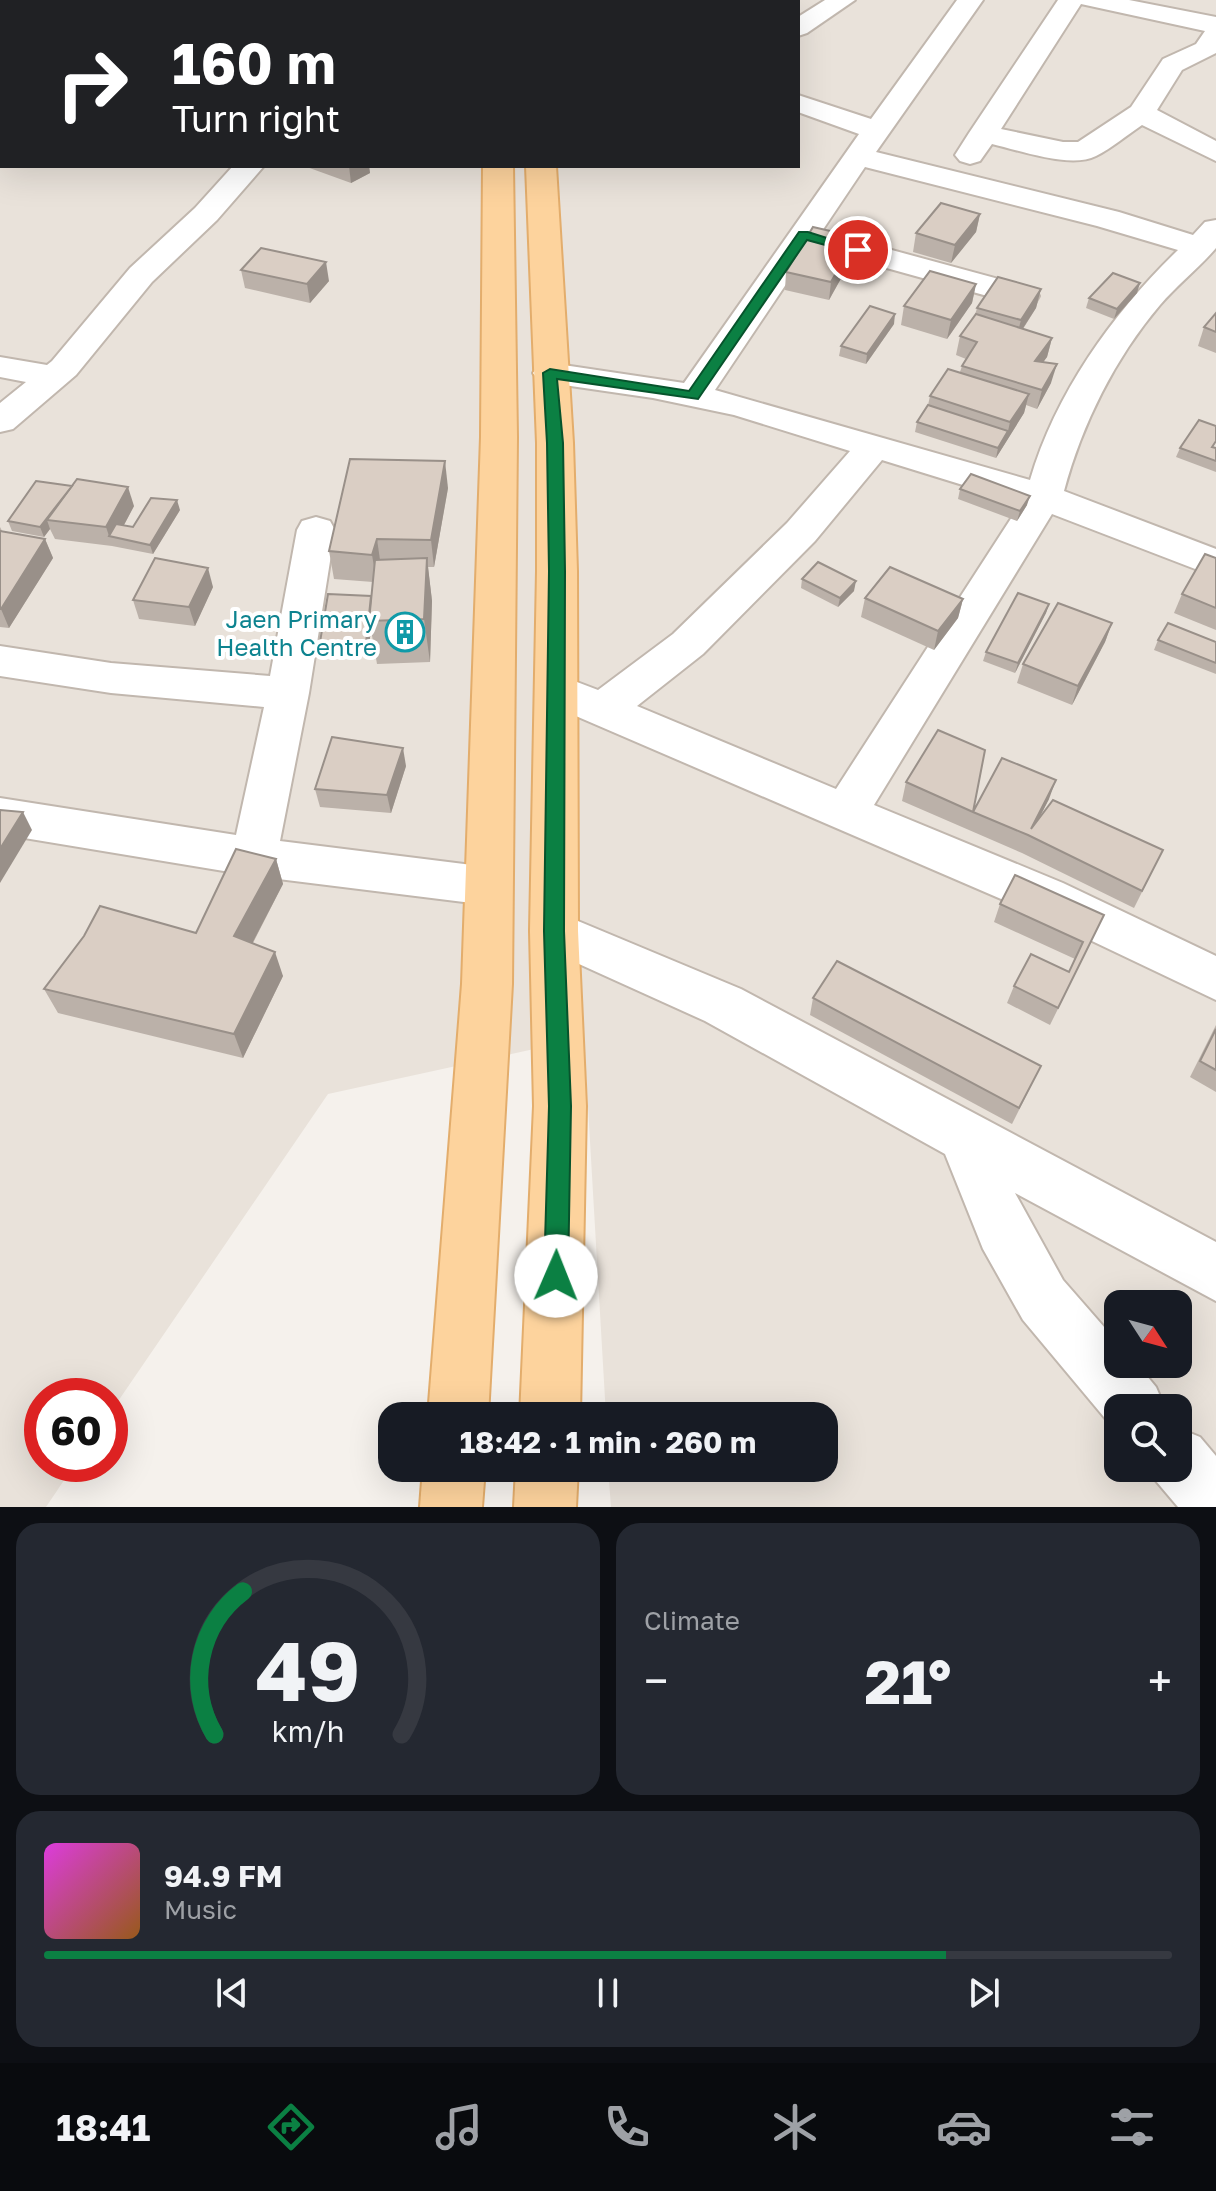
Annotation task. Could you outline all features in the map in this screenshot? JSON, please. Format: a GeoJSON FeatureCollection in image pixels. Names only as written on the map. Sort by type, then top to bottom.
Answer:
{"type":"FeatureCollection","features":[{"type":"Feature","properties":{"kind":"main road"},"geometry":{"type":"LineString","coordinates":[[459,1402],[487,984],[499,437],[498,168]]}},
{"type":"Feature","properties":{"kind":"main road"},"geometry":{"type":"LineString","coordinates":[[541,168],[555,443],[554,931],[560,1106],[550,1402]]}},
{"type":"Feature","properties":{"kind":"main road"},"geometry":{"type":"LineString","coordinates":[[451,1507],[453,1482]]}},
{"type":"Feature","properties":{"kind":"main road"},"geometry":{"type":"LineString","coordinates":[[545,1507],[546,1482]]}},
{"type":"Feature","properties":{"kind":"street"},"geometry":{"type":"LineString","coordinates":[[800,27],[842,0]]}},
{"type":"Feature","properties":{"kind":"street"},"geometry":{"type":"LineString","coordinates":[[693,396],[970,0]]}},
{"type":"Feature","properties":{"kind":"street"},"geometry":{"type":"LineString","coordinates":[[955,180],[1071,0]]}},
{"type":"Feature","properties":{"kind":"street"},"geometry":{"type":"LineString","coordinates":[[983,133],[1063,151],[1084,151],[1141,113],[1172,65],[1205,50],[1210,20],[1103,1]]}},
{"type":"Feature","properties":{"kind":"street"},"geometry":{"type":"LineString","coordinates":[[800,104],[877,131]]}},
{"type":"Feature","properties":{"kind":"street"},"geometry":{"type":"LineString","coordinates":[[1141,113],[1216,152]]}},
{"type":"Feature","properties":{"kind":"street"},"geometry":{"type":"LineString","coordinates":[[859,157],[1108,219],[1208,238]]}},
{"type":"Feature","properties":{"kind":"street"},"geometry":{"type":"LineString","coordinates":[[0,421],[53,376],[88,340],[141,275],[206,214],[247,168]]}},
{"type":"Feature","properties":{"kind":"street"},"geometry":{"type":"LineString","coordinates":[[803,235],[1023,296]]}},
{"type":"Feature","properties":{"kind":"street"},"geometry":{"type":"LineString","coordinates":[[845,813],[1044,497],[1053,459],[1106,359],[1140,308],[1208,238]]}},
{"type":"Feature","properties":{"kind":"street"},"geometry":{"type":"LineString","coordinates":[[0,367],[53,376]]}},
{"type":"Feature","properties":{"kind":"street"},"geometry":{"type":"LineString","coordinates":[[550,373],[741,406],[1044,497],[1216,564]]}},
{"type":"Feature","properties":{"kind":"street"},"geometry":{"type":"LineString","coordinates":[[602,710],[698,634],[801,532],[874,446]]}},
{"type":"Feature","properties":{"kind":"street"},"geometry":{"type":"LineString","coordinates":[[254,857],[288,693],[316,530]]}},
{"type":"Feature","properties":{"kind":"street"},"geometry":{"type":"LineString","coordinates":[[0,661],[126,680],[288,693]]}},
{"type":"Feature","properties":{"kind":"street"},"geometry":{"type":"LineString","coordinates":[[556,690],[1046,897],[1216,979]]}},
{"type":"Feature","properties":{"kind":"street"},"geometry":{"type":"LineString","coordinates":[[0,816],[254,857],[488,886]]}},
{"type":"Feature","properties":{"kind":"street"},"geometry":{"type":"LineString","coordinates":[[554,931],[723,1005],[1216,1273]]}},
{"type":"Feature","properties":{"kind":"street"},"geometry":{"type":"LineString","coordinates":[[965,1137],[1003,1230],[1043,1300],[1123,1394]]}},
{"type":"Feature","properties":{"kind":"street"},"geometry":{"type":"LineString","coordinates":[[1192,1476],[1216,1504]]}},
{"type":"Feature","properties":{"kind":"shaded area"},"geometry":{"type":"Polygon","coordinates":[[[800,0],[1216,0],[1216,1507],[611,1507],[609,1482],[838,1482],[838,1402],[605,1402],[584,1038],[328,1094],[128,1387],[128,1378],[24,1378],[24,1482],[63,1482],[46,1507],[0,1507],[0,168],[800,168],[800,0]]]}},
{"type":"Feature","properties":{"kind":"building"},"geometry":{"type":"Polygon","coordinates":[[[941,203],[980,214],[955,245],[916,233],[941,203]]]}},
{"type":"Feature","properties":{"kind":"building"},"geometry":{"type":"Polygon","coordinates":[[[813,227],[856,237],[831,282],[786,272],[813,227]]]}},
{"type":"Feature","properties":{"kind":"building"},"geometry":{"type":"Polygon","coordinates":[[[261,248],[326,262],[307,284],[241,270],[261,248]]]}},
{"type":"Feature","properties":{"kind":"building"},"geometry":{"type":"Polygon","coordinates":[[[930,271],[976,284],[951,320],[904,306],[930,271]]]}},
{"type":"Feature","properties":{"kind":"building"},"geometry":{"type":"Polygon","coordinates":[[[1113,273],[1140,283],[1117,309],[1089,298],[1113,273]]]}},
{"type":"Feature","properties":{"kind":"building"},"geometry":{"type":"Polygon","coordinates":[[[998,277],[1041,289],[1021,320],[977,308],[998,277]]]}},
{"type":"Feature","properties":{"kind":"building"},"geometry":{"type":"Polygon","coordinates":[[[870,306],[895,314],[867,354],[841,346],[870,306]]]}},
{"type":"Feature","properties":{"kind":"building"},"geometry":{"type":"Polygon","coordinates":[[[1216,313],[1216,332],[1204,327],[1216,313]]]}},
{"type":"Feature","properties":{"kind":"building"},"geometry":{"type":"Polygon","coordinates":[[[976,314],[1052,338],[1035,361],[1057,364],[1042,390],[962,366],[977,342],[960,336],[976,314]]]}},
{"type":"Feature","properties":{"kind":"building"},"geometry":{"type":"Polygon","coordinates":[[[948,369],[1029,394],[1010,422],[930,396],[948,369]]]}},
{"type":"Feature","properties":{"kind":"building"},"geometry":{"type":"Polygon","coordinates":[[[928,405],[1008,431],[998,448],[917,422],[928,405]]]}},
{"type":"Feature","properties":{"kind":"building"},"geometry":{"type":"Polygon","coordinates":[[[1199,420],[1216,426],[1216,441],[1212,447],[1216,448],[1216,461],[1180,448],[1199,420]]]}},
{"type":"Feature","properties":{"kind":"building"},"geometry":{"type":"Polygon","coordinates":[[[350,459],[445,461],[431,540],[377,539],[372,555],[329,551],[350,459]]]}},
{"type":"Feature","properties":{"kind":"building"},"geometry":{"type":"Polygon","coordinates":[[[971,474],[1030,496],[1020,511],[960,489],[971,474]]]}},
{"type":"Feature","properties":{"kind":"building"},"geometry":{"type":"Polygon","coordinates":[[[77,479],[128,487],[106,527],[47,520],[77,479]]]}},
{"type":"Feature","properties":{"kind":"building"},"geometry":{"type":"Polygon","coordinates":[[[36,481],[72,486],[40,527],[8,521],[36,481]]]}},
{"type":"Feature","properties":{"kind":"building"},"geometry":{"type":"Polygon","coordinates":[[[151,498],[177,500],[150,545],[109,536],[116,524],[133,527],[151,498]]]}},
{"type":"Feature","properties":{"kind":"building"},"geometry":{"type":"Polygon","coordinates":[[[0,531],[45,539],[1,609],[0,609],[0,531]]]}},
{"type":"Feature","properties":{"kind":"building"},"geometry":{"type":"Polygon","coordinates":[[[1205,554],[1216,558],[1216,608],[1182,594],[1205,554]]]}},
{"type":"Feature","properties":{"kind":"building"},"geometry":{"type":"Polygon","coordinates":[[[155,558],[208,568],[189,607],[133,600],[155,558]]]}},
{"type":"Feature","properties":{"kind":"building"},"geometry":{"type":"Polygon","coordinates":[[[427,558],[424,619],[369,621],[375,560],[427,558]]]}},
{"type":"Feature","properties":{"kind":"building"},"geometry":{"type":"Polygon","coordinates":[[[818,562],[856,581],[840,598],[802,579],[818,562]]]}},
{"type":"Feature","properties":{"kind":"building"},"geometry":{"type":"Polygon","coordinates":[[[890,567],[963,599],[938,631],[865,598],[890,567]]]}},
{"type":"Feature","properties":{"kind":"building"},"geometry":{"type":"Polygon","coordinates":[[[1018,593],[1049,604],[1018,663],[986,652],[1018,593]]]}},
{"type":"Feature","properties":{"kind":"building"},"geometry":{"type":"Polygon","coordinates":[[[328,594],[371,596],[366,643],[320,642],[328,594]]]}},
{"type":"Feature","properties":{"kind":"building"},"geometry":{"type":"Polygon","coordinates":[[[1058,603],[1112,623],[1078,686],[1023,664],[1058,603]]]}},
{"type":"Feature","properties":{"kind":"building"},"geometry":{"type":"Polygon","coordinates":[[[1168,623],[1216,642],[1216,663],[1158,640],[1168,623]]]}},
{"type":"Feature","properties":{"kind":"building"},"geometry":{"type":"Polygon","coordinates":[[[938,730],[985,750],[973,812],[906,782],[938,730]]]}},
{"type":"Feature","properties":{"kind":"building"},"geometry":{"type":"Polygon","coordinates":[[[332,737],[403,748],[387,795],[315,789],[332,737]]]}},
{"type":"Feature","properties":{"kind":"building"},"geometry":{"type":"Polygon","coordinates":[[[1002,758],[1056,780],[1031,829],[1053,800],[1163,850],[1142,891],[1028,835],[973,812],[1002,758]]]}},
{"type":"Feature","properties":{"kind":"building"},"geometry":{"type":"Polygon","coordinates":[[[0,810],[23,812],[0,849],[0,810]]]}},
{"type":"Feature","properties":{"kind":"building"},"geometry":{"type":"Polygon","coordinates":[[[236,849],[276,859],[234,936],[275,952],[234,1034],[44,989],[84,936],[100,906],[196,933],[236,849]]]}},
{"type":"Feature","properties":{"kind":"building"},"geometry":{"type":"Polygon","coordinates":[[[1015,875],[1104,915],[1058,1008],[1014,986],[1031,954],[1069,972],[1083,942],[1000,904],[1015,875]]]}},
{"type":"Feature","properties":{"kind":"building"},"geometry":{"type":"Polygon","coordinates":[[[837,961],[1041,1066],[1019,1108],[813,998],[837,961]]]}},
{"type":"Feature","properties":{"kind":"building"},"geometry":{"type":"Polygon","coordinates":[[[1216,1029],[1216,1070],[1200,1061],[1216,1029]]]}},
{"type":"Feature","properties":{"kind":"place","name":"Jaen Primary Health Centre"},"geometry":{"type":"Point","coordinates":[405,632]}},
{"type":"Feature","properties":{"kind":"route"},"geometry":{"type":"LineString","coordinates":[[556,1276],[560,1106],[554,931],[557,571],[555,443],[550,373],[653,387],[693,396],[803,235],[858,250]]}}]}
